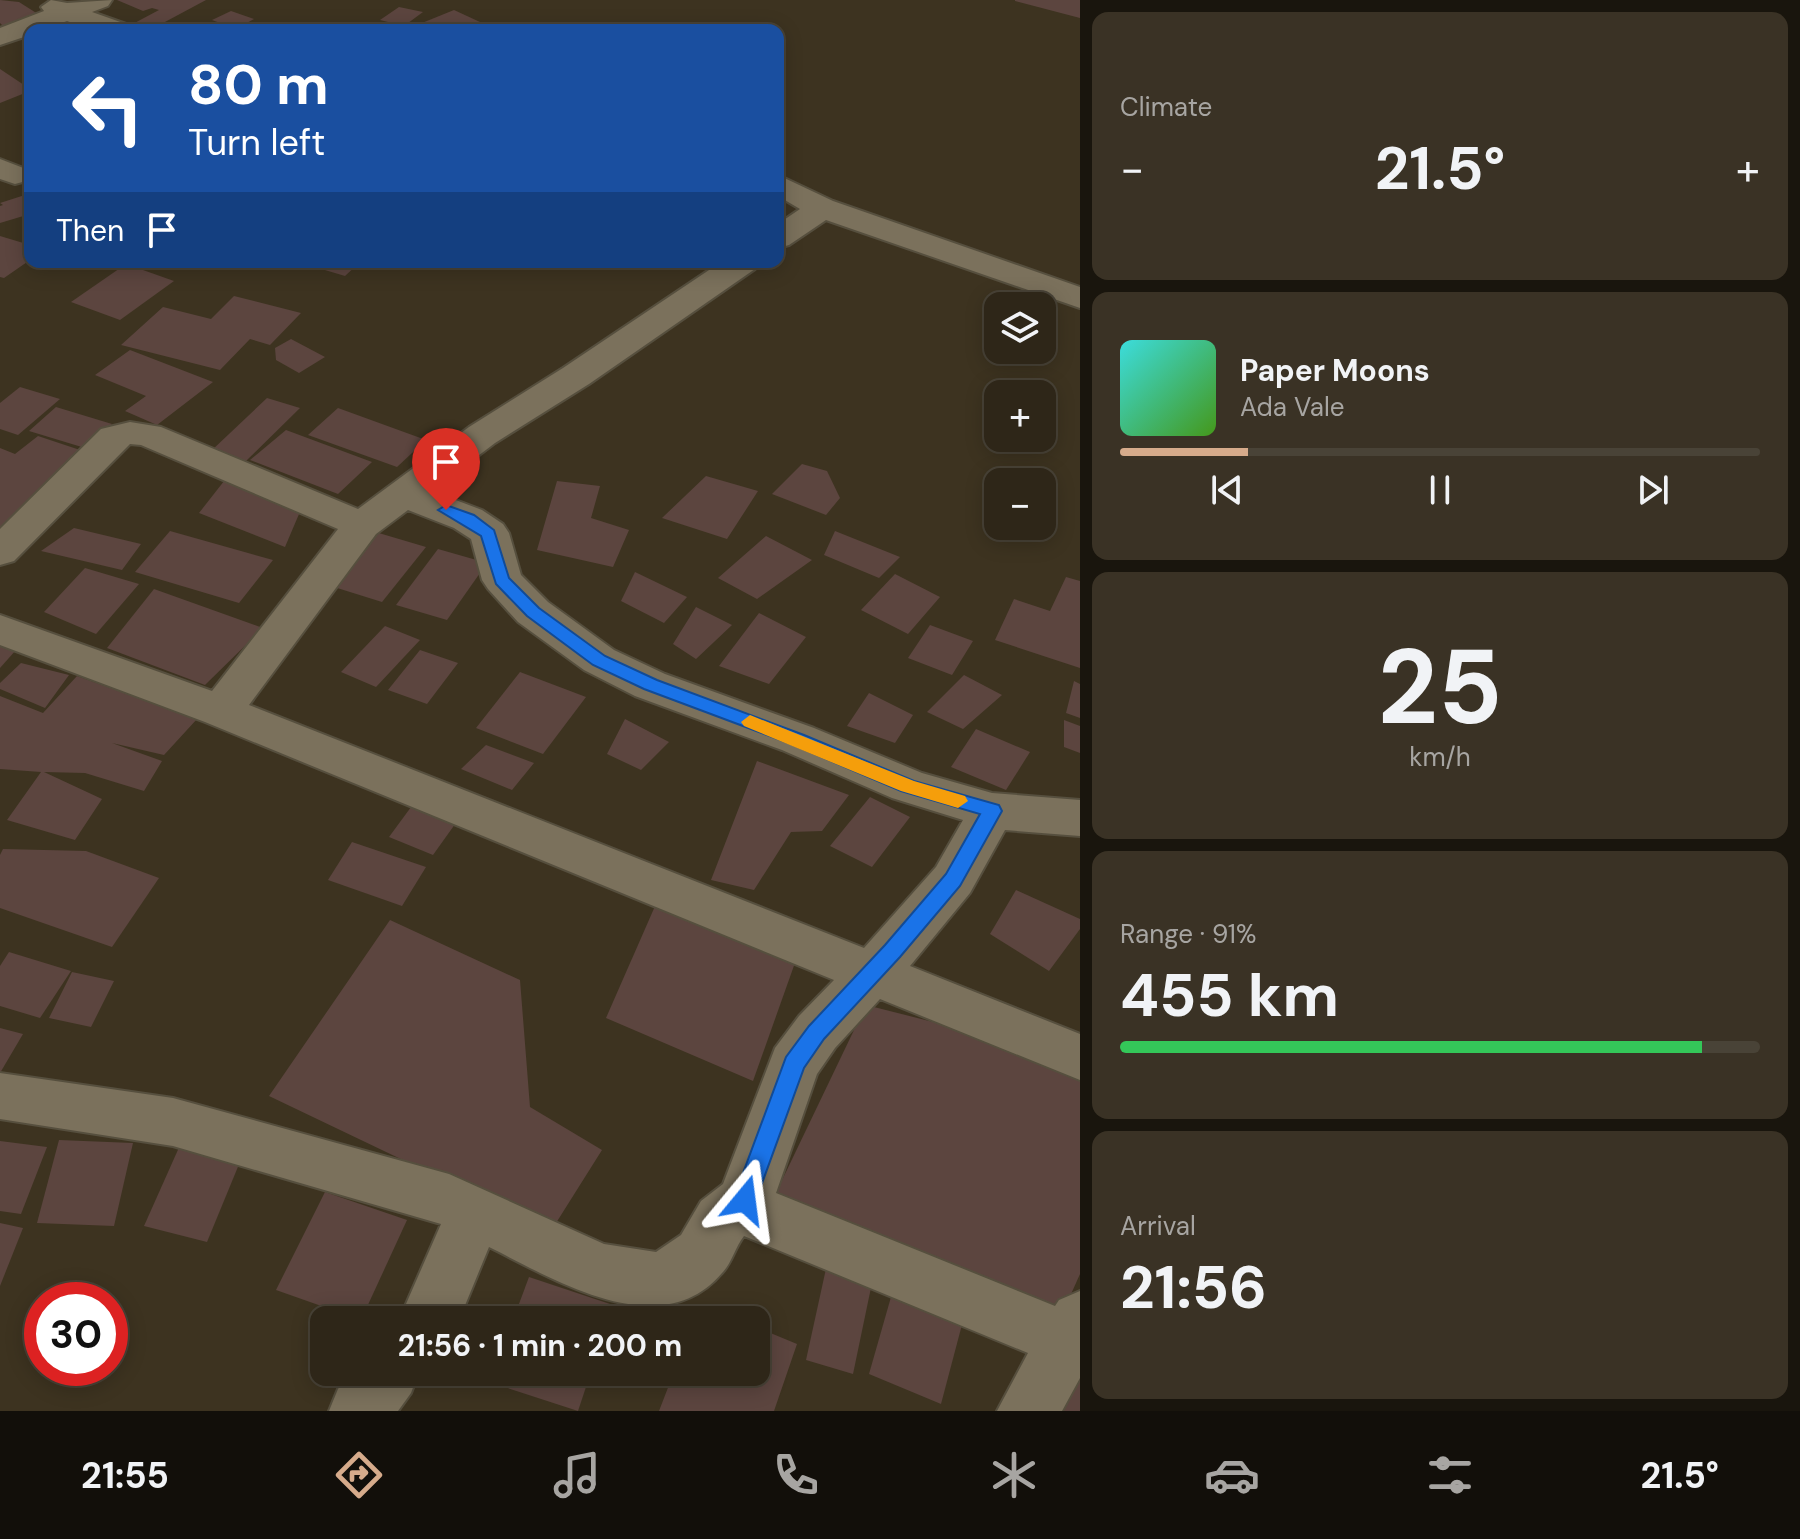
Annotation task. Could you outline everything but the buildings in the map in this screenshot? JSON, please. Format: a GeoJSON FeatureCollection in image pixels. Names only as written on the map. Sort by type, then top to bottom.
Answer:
{"type":"FeatureCollection","features":[{"type":"Feature","properties":{"kind":"street"},"geometry":{"type":"LineString","coordinates":[[37,0],[100,24]]}},
{"type":"Feature","properties":{"kind":"street"},"geometry":{"type":"LineString","coordinates":[[38,24],[99,0]]}},
{"type":"Feature","properties":{"kind":"street"},"geometry":{"type":"LineString","coordinates":[[0,37],[24,29]]}},
{"type":"Feature","properties":{"kind":"street"},"geometry":{"type":"LineString","coordinates":[[784,187],[822,208],[1080,298]]}},
{"type":"Feature","properties":{"kind":"street"},"geometry":{"type":"LineString","coordinates":[[784,234],[822,208]]}},
{"type":"Feature","properties":{"kind":"street"},"geometry":{"type":"LineString","coordinates":[[221,711],[362,525],[482,435],[576,376],[734,268]]}},
{"type":"Feature","properties":{"kind":"street"},"geometry":{"type":"LineString","coordinates":[[0,552],[114,437],[130,433],[148,435],[362,525]]}},
{"type":"Feature","properties":{"kind":"street"},"geometry":{"type":"LineString","coordinates":[[401,493],[468,519],[489,533],[502,580],[533,612],[599,660],[650,685],[798,739],[908,786],[992,811],[1080,818]]}},
{"type":"Feature","properties":{"kind":"street"},"geometry":{"type":"LineString","coordinates":[[0,629],[221,711],[1080,1057]]}},
{"type":"Feature","properties":{"kind":"street"},"geometry":{"type":"LineString","coordinates":[[0,1096],[173,1122],[449,1200],[599,1271],[656,1280],[676,1274],[702,1254],[721,1220],[745,1200],[794,1064],[817,1032],[953,880],[992,811]]}},
{"type":"Feature","properties":{"kind":"street"},"geometry":{"type":"LineString","coordinates":[[745,1200],[765,1218],[1075,1330],[1028,1411]]}},
{"type":"Feature","properties":{"kind":"street"},"geometry":{"type":"LineString","coordinates":[[435,1306],[475,1211]]}},
{"type":"Feature","properties":{"kind":"street"},"geometry":{"type":"LineString","coordinates":[[360,1411],[379,1386]]}},
{"type":"Feature","properties":{"kind":"slow traffic"},"geometry":{"type":"LineString","coordinates":[[750,722],[908,786],[958,801]]}},
{"type":"Feature","properties":{"kind":"route"},"geometry":{"type":"LineString","coordinates":[[446,510],[468,519],[489,533],[502,580],[533,612],[599,660],[650,685],[798,739],[908,786],[992,811],[953,880],[893,951],[817,1032],[794,1064],[746,1190],[745,1200]]}}]}
